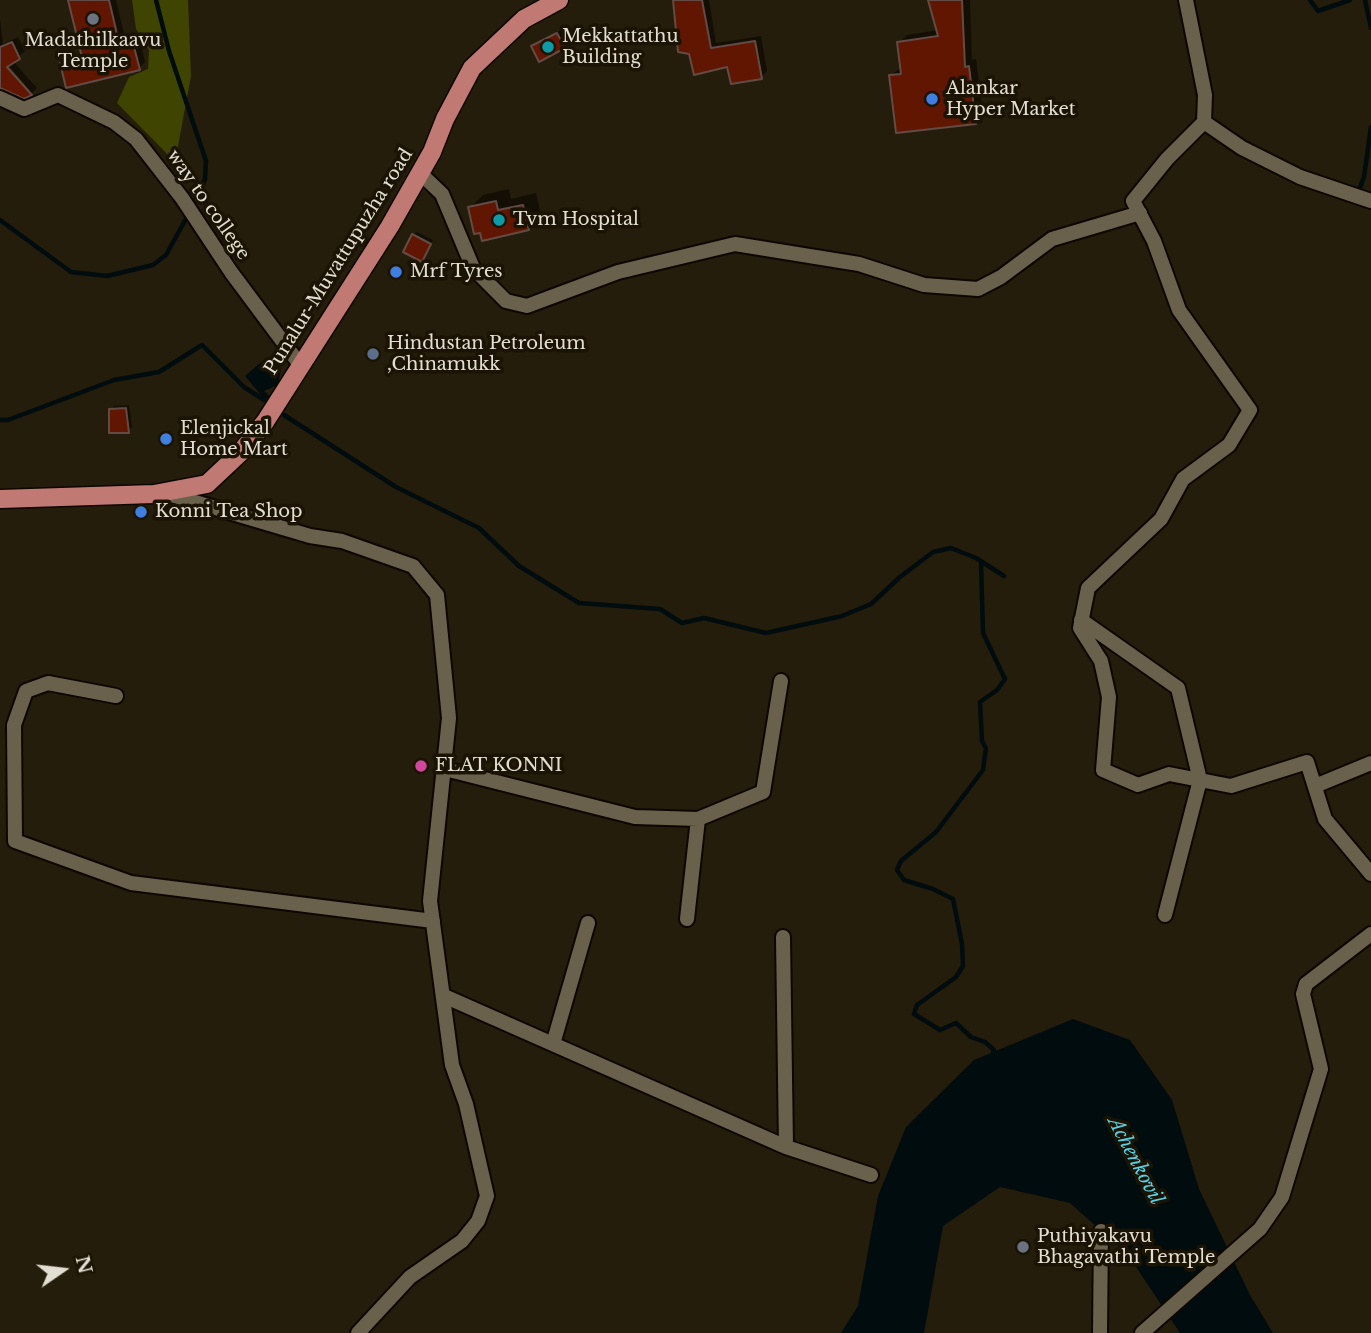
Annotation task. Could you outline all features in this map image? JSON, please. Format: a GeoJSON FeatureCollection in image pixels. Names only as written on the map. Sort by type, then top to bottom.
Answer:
{"type":"FeatureCollection","features":[{"type":"Feature","properties":{"kind":"main road","name":"Punalur-Muvattupuzha road"},"geometry":{"type":"LineString","coordinates":[[0,499],[163,493],[207,484],[240,453],[265,422],[301,366],[390,226],[420,173],[472,68],[524,19],[559,0]]}},
{"type":"Feature","properties":{"kind":"street"},"geometry":{"type":"LineString","coordinates":[[1186,0],[1205,95],[1204,122],[1167,159],[1133,201],[1154,241],[1179,310],[1250,410],[1229,445],[1183,479],[1161,519],[1088,588],[1080,628],[1101,661],[1109,697],[1104,770],[1138,785],[1169,774],[1231,786],[1307,761],[1325,819],[1371,874]]}},
{"type":"Feature","properties":{"kind":"street","name":"way to college"},"geometry":{"type":"LineString","coordinates":[[0,97],[24,109],[58,95],[114,122],[149,153],[301,366]]}},
{"type":"Feature","properties":{"kind":"street"},"geometry":{"type":"LineString","coordinates":[[1204,122],[1242,148],[1300,177],[1371,201]]}},
{"type":"Feature","properties":{"kind":"street"},"geometry":{"type":"LineString","coordinates":[[420,173],[442,194],[472,268],[506,301],[527,306],[618,272],[735,244],[859,264],[923,285],[978,289],[1001,277],[1052,239],[1140,213]]}},
{"type":"Feature","properties":{"kind":"street"},"geometry":{"type":"LineString","coordinates":[[163,493],[178,495],[310,536],[342,541],[413,566],[437,595],[449,718],[430,901],[452,1065],[466,1104],[487,1196],[478,1221],[462,1241],[410,1277],[358,1333]]}},
{"type":"Feature","properties":{"kind":"street"},"geometry":{"type":"LineString","coordinates":[[1081,620],[1178,688],[1200,780],[1165,915]]}},
{"type":"Feature","properties":{"kind":"street"},"geometry":{"type":"LineString","coordinates":[[445,769],[635,817],[698,819],[763,792],[781,681]]}},
{"type":"Feature","properties":{"kind":"street"},"geometry":{"type":"LineString","coordinates":[[116,696],[48,683],[26,691],[14,725],[15,841],[131,883],[433,921]]}},
{"type":"Feature","properties":{"kind":"street"},"geometry":{"type":"LineString","coordinates":[[1315,786],[1371,763]]}},
{"type":"Feature","properties":{"kind":"street"},"geometry":{"type":"LineString","coordinates":[[687,919],[698,819]]}},
{"type":"Feature","properties":{"kind":"street"},"geometry":{"type":"LineString","coordinates":[[553,1044],[588,923]]}},
{"type":"Feature","properties":{"kind":"street"},"geometry":{"type":"LineString","coordinates":[[1142,1333],[1260,1229],[1282,1197],[1321,1069],[1303,994],[1306,984],[1371,934]]}},
{"type":"Feature","properties":{"kind":"street"},"geometry":{"type":"LineString","coordinates":[[783,937],[786,1147]]}},
{"type":"Feature","properties":{"kind":"street"},"geometry":{"type":"LineString","coordinates":[[444,996],[786,1147],[871,1175]]}},
{"type":"Feature","properties":{"kind":"street"},"geometry":{"type":"LineString","coordinates":[[1100,1333],[1101,1231]]}},
{"type":"Feature","properties":{"kind":"green space"},"geometry":{"type":"Polygon","coordinates":[[[132,0],[188,0],[191,76],[175,162],[117,103],[129,77],[148,69],[149,50],[136,29],[132,0]]]}},
{"type":"Feature","properties":{"kind":"water"},"geometry":{"type":"Polygon","coordinates":[[[266,358],[281,368],[278,385],[264,391],[272,398],[266,401],[245,376],[266,358]]]}},
{"type":"Feature","properties":{"kind":"water","name":"Achenkovil"},"geometry":{"type":"Polygon","coordinates":[[[1073,1019],[1130,1040],[1172,1100],[1199,1189],[1250,1295],[1273,1333],[1180,1333],[1128,1255],[1070,1203],[1000,1187],[943,1226],[924,1333],[841,1333],[858,1306],[878,1196],[906,1127],[974,1060],[1073,1019]]]}},
{"type":"Feature","properties":{"kind":"building"},"geometry":{"type":"Polygon","coordinates":[[[68,0],[109,0],[120,47],[133,43],[140,70],[66,88],[60,63],[82,57],[68,0]]]}},
{"type":"Feature","properties":{"kind":"building"},"geometry":{"type":"Polygon","coordinates":[[[673,0],[702,0],[711,48],[755,41],[762,79],[731,84],[727,67],[694,75],[689,54],[678,52],[673,0]]]}},
{"type":"Feature","properties":{"kind":"building"},"geometry":{"type":"Polygon","coordinates":[[[928,0],[962,0],[965,67],[969,66],[976,124],[896,133],[889,75],[901,74],[897,42],[938,36],[928,0]]]}},
{"type":"Feature","properties":{"kind":"building","name":"Mekkattathu Building"},"geometry":{"type":"Polygon","coordinates":[[[557,33],[565,48],[539,62],[531,46],[557,33]]]}},
{"type":"Feature","properties":{"kind":"building"},"geometry":{"type":"Polygon","coordinates":[[[12,42],[20,59],[7,67],[32,95],[24,99],[0,88],[0,47],[12,42]]]}},
{"type":"Feature","properties":{"kind":"building","name":"Tvm Hospital"},"geometry":{"type":"Polygon","coordinates":[[[496,201],[498,210],[523,205],[529,230],[482,241],[480,233],[474,234],[468,207],[496,201]]]}},
{"type":"Feature","properties":{"kind":"building"},"geometry":{"type":"Polygon","coordinates":[[[412,234],[431,244],[422,262],[403,252],[412,234]]]}},
{"type":"Feature","properties":{"kind":"building"},"geometry":{"type":"Polygon","coordinates":[[[126,408],[129,433],[109,433],[109,409],[126,408]]]}},
{"type":"Feature","properties":{"kind":"waterway"},"geometry":{"type":"LineString","coordinates":[[156,0],[169,51],[206,161],[205,179],[191,207]]}},
{"type":"Feature","properties":{"kind":"waterway"},"geometry":{"type":"LineString","coordinates":[[1310,0],[1318,11],[1350,0]]}},
{"type":"Feature","properties":{"kind":"waterway"},"geometry":{"type":"LineString","coordinates":[[1365,0],[1371,28]]}},
{"type":"Feature","properties":{"kind":"waterway"},"geometry":{"type":"LineString","coordinates":[[1358,193],[1364,177],[1371,127]]}},
{"type":"Feature","properties":{"kind":"waterway"},"geometry":{"type":"LineString","coordinates":[[0,220],[71,272],[107,276],[153,265],[166,255],[188,215]]}},
{"type":"Feature","properties":{"kind":"waterway"},"geometry":{"type":"LineString","coordinates":[[0,420],[8,420],[114,380],[159,372],[202,345],[244,387],[264,400]]}},
{"type":"Feature","properties":{"kind":"waterway"},"geometry":{"type":"LineString","coordinates":[[284,415],[396,487],[479,528],[519,566],[579,603],[660,609],[682,623],[704,618],[766,633],[842,616],[871,604],[933,552],[951,548],[976,558],[1004,576]]}},
{"type":"Feature","properties":{"kind":"waterway"},"geometry":{"type":"LineString","coordinates":[[981,562],[983,633],[1005,679],[997,690],[980,702],[982,741],[986,748],[983,770],[936,832],[901,861],[897,870],[904,880],[953,899],[962,944],[963,966],[956,977],[917,1005],[914,1014],[940,1030],[956,1023],[971,1037],[985,1042],[994,1050],[992,1056]]}},
{"type":"Feature","properties":{"kind":"place","name":"Madathilkaavu Temple"},"geometry":{"type":"Point","coordinates":[93,19]}},
{"type":"Feature","properties":{"kind":"place","name":"Mekkattathu Building"},"geometry":{"type":"Point","coordinates":[548,47]}},
{"type":"Feature","properties":{"kind":"place","name":"Alankar Hyper Market"},"geometry":{"type":"Point","coordinates":[932,99]}},
{"type":"Feature","properties":{"kind":"place","name":"Tvm Hospital"},"geometry":{"type":"Point","coordinates":[499,220]}},
{"type":"Feature","properties":{"kind":"place","name":"Mrf Tyres"},"geometry":{"type":"Point","coordinates":[396,272]}},
{"type":"Feature","properties":{"kind":"place","name":"Hindustan Petroleum ,Chinamukk"},"geometry":{"type":"Point","coordinates":[373,354]}},
{"type":"Feature","properties":{"kind":"place","name":"Elenjickal Home Mart"},"geometry":{"type":"Point","coordinates":[166,439]}},
{"type":"Feature","properties":{"kind":"place","name":"Konni Tea Shop"},"geometry":{"type":"Point","coordinates":[141,512]}},
{"type":"Feature","properties":{"kind":"place","name":"FLAT KONNI"},"geometry":{"type":"Point","coordinates":[421,766]}},
{"type":"Feature","properties":{"kind":"place","name":"Puthiyakavu Bhagavathi Temple"},"geometry":{"type":"Point","coordinates":[1023,1247]}}]}
